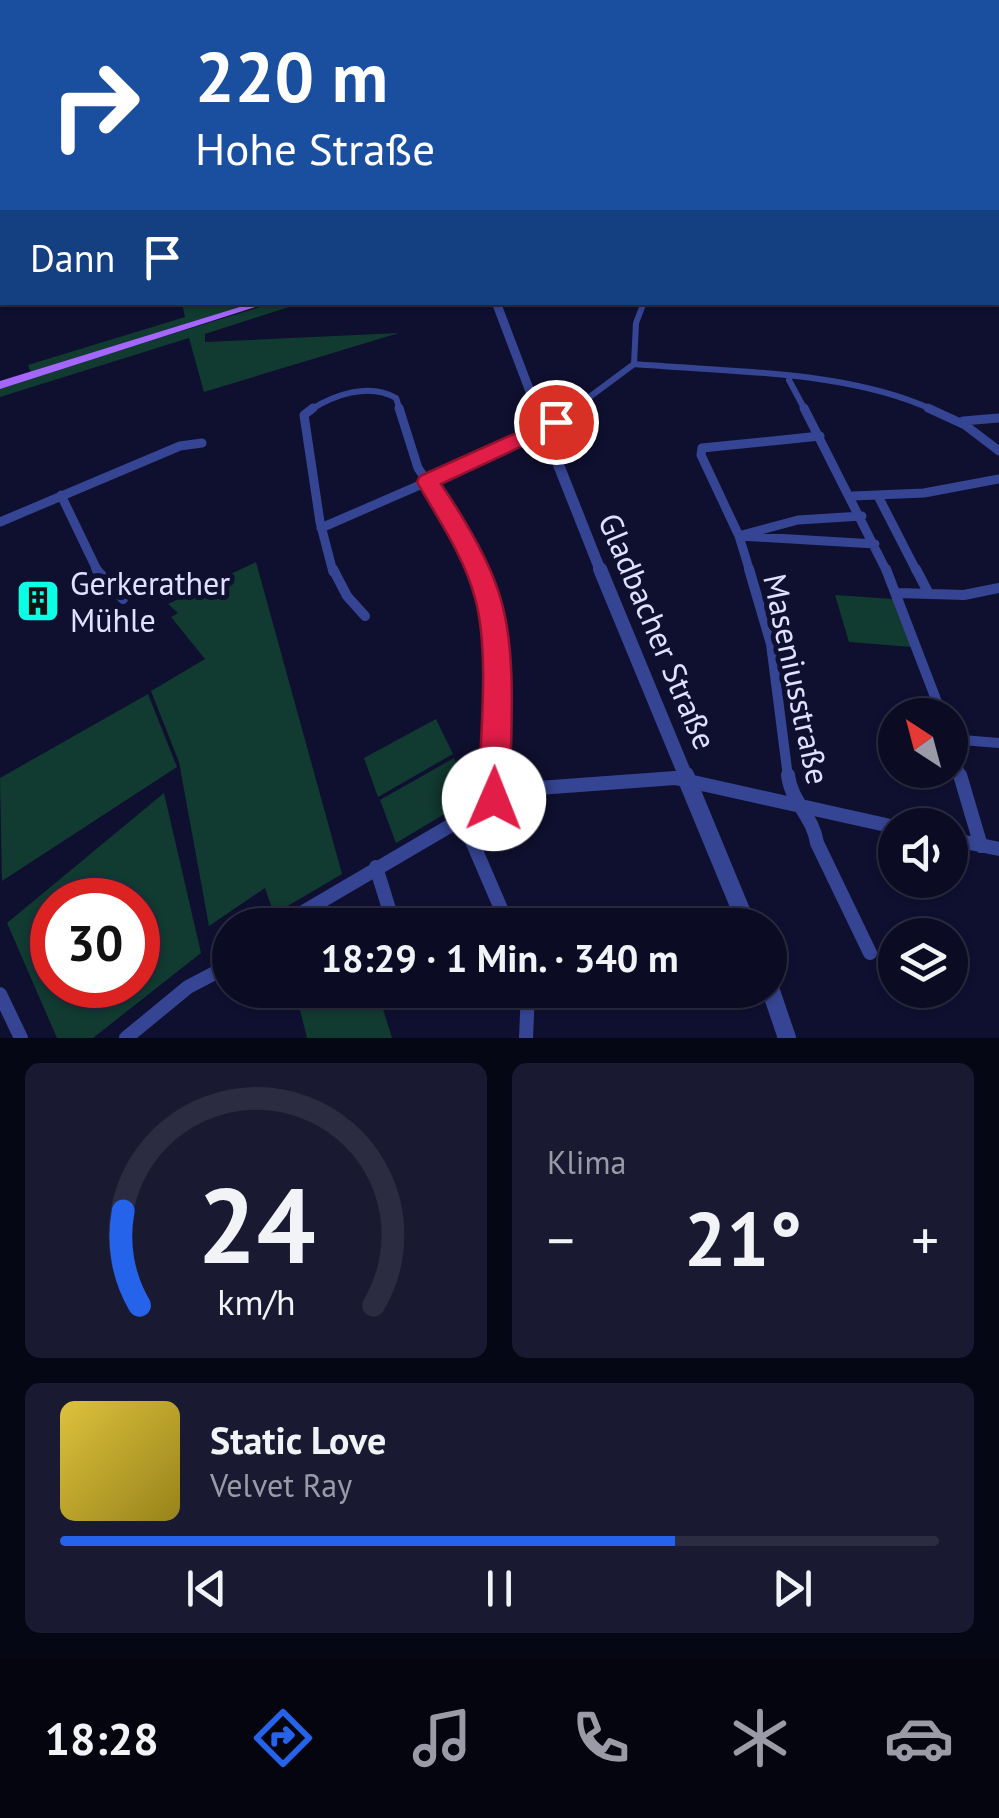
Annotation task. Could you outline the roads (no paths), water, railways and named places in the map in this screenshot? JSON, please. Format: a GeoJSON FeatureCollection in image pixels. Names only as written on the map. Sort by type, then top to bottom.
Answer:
{"type":"FeatureCollection","features":[{"type":"Feature","properties":{"kind":"main road"},"geometry":{"type":"LineString","coordinates":[[0,384],[256,305]]}},
{"type":"Feature","properties":{"kind":"street","name":"Gladbacher Straße"},"geometry":{"type":"LineString","coordinates":[[497,305],[544,430],[740,908]]}},
{"type":"Feature","properties":{"kind":"street"},"geometry":{"type":"LineString","coordinates":[[634,364],[636,323],[643,305]]}},
{"type":"Feature","properties":{"kind":"street"},"geometry":{"type":"LineString","coordinates":[[321,528],[544,430],[634,364],[789,380],[910,400],[963,422],[999,451]]}},
{"type":"Feature","properties":{"kind":"street"},"geometry":{"type":"LineString","coordinates":[[789,380],[876,544],[936,698]]}},
{"type":"Feature","properties":{"kind":"street"},"geometry":{"type":"LineString","coordinates":[[366,616],[345,598],[321,528],[316,510],[315,456],[304,415],[307,410],[370,390],[392,393],[418,468],[455,522],[488,600],[496,676],[494,799]]}},
{"type":"Feature","properties":{"kind":"street"},"geometry":{"type":"LineString","coordinates":[[963,422],[999,418]]}},
{"type":"Feature","properties":{"kind":"street","name":"Maseniusstraße"},"geometry":{"type":"LineString","coordinates":[[820,436],[702,448],[701,456],[739,536],[771,644],[790,794],[814,824],[818,843],[870,953]]}},
{"type":"Feature","properties":{"kind":"street"},"geometry":{"type":"LineString","coordinates":[[0,522],[180,446],[202,442]]}},
{"type":"Feature","properties":{"kind":"street"},"geometry":{"type":"LineString","coordinates":[[852,496],[924,493],[999,479]]}},
{"type":"Feature","properties":{"kind":"street"},"geometry":{"type":"LineString","coordinates":[[61,496],[91,561],[103,581],[123,600]]}},
{"type":"Feature","properties":{"kind":"street"},"geometry":{"type":"LineString","coordinates":[[878,496],[929,594]]}},
{"type":"Feature","properties":{"kind":"street"},"geometry":{"type":"LineString","coordinates":[[739,536],[798,520],[862,516]]}},
{"type":"Feature","properties":{"kind":"street"},"geometry":{"type":"LineString","coordinates":[[739,536],[876,544]]}},
{"type":"Feature","properties":{"kind":"street"},"geometry":{"type":"LineString","coordinates":[[898,593],[964,595],[999,588]]}},
{"type":"Feature","properties":{"kind":"street"},"geometry":{"type":"LineString","coordinates":[[968,741],[999,744]]}},
{"type":"Feature","properties":{"kind":"street"},"geometry":{"type":"LineString","coordinates":[[308,908],[511,790],[675,778],[878,823]]}},
{"type":"Feature","properties":{"kind":"street"},"geometry":{"type":"LineString","coordinates":[[964,788],[981,846]]}},
{"type":"Feature","properties":{"kind":"street"},"geometry":{"type":"LineString","coordinates":[[462,818],[501,908]]}},
{"type":"Feature","properties":{"kind":"street"},"geometry":{"type":"LineString","coordinates":[[968,843],[999,849]]}},
{"type":"Feature","properties":{"kind":"street"},"geometry":{"type":"LineString","coordinates":[[376,866],[389,908]]}},
{"type":"Feature","properties":{"kind":"street"},"geometry":{"type":"LineString","coordinates":[[134,1035],[188,987],[212,974]]}},
{"type":"Feature","properties":{"kind":"street"},"geometry":{"type":"LineString","coordinates":[[0,994],[21,1038]]}},
{"type":"Feature","properties":{"kind":"street"},"geometry":{"type":"LineString","coordinates":[[526,1038],[527,1008]]}},
{"type":"Feature","properties":{"kind":"street"},"geometry":{"type":"LineString","coordinates":[[777,1008],[787,1038]]}},
{"type":"Feature","properties":{"kind":"place","name":"Gerkerather Mühle"},"geometry":{"type":"Point","coordinates":[38,601]}}]}
